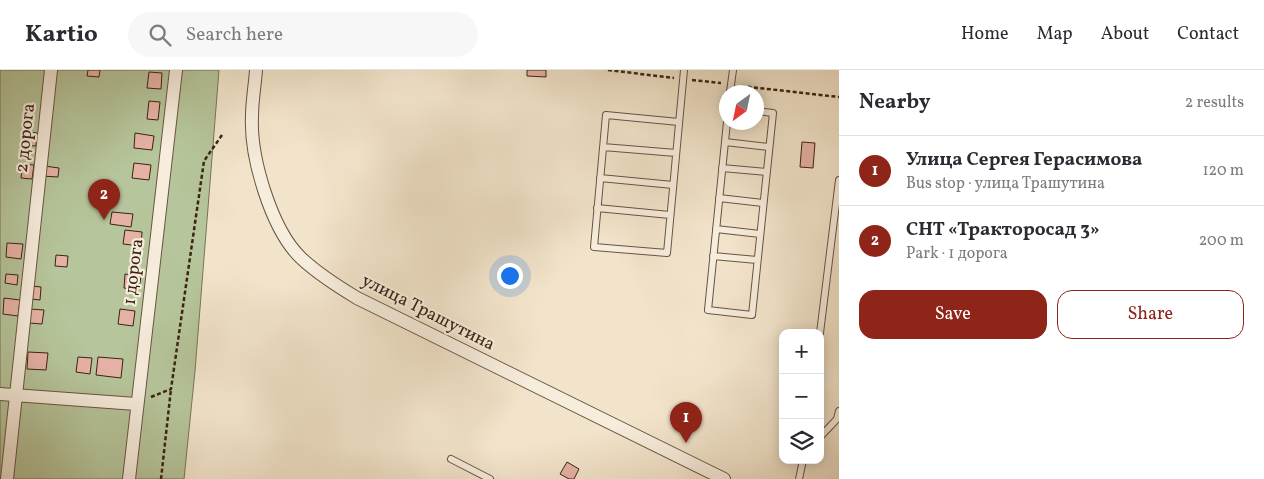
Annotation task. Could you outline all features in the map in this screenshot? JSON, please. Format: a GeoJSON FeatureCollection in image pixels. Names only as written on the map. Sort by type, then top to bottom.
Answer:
{"type":"FeatureCollection","features":[{"type":"Feature","properties":{"kind":"street","name":"2 дорога"},"geometry":{"type":"LineString","coordinates":[[7,479],[51,70]]}},
{"type":"Feature","properties":{"kind":"street","name":"1 дорога"},"geometry":{"type":"LineString","coordinates":[[128,479],[176,70]]}},
{"type":"Feature","properties":{"kind":"street","name":"улица Трашутина"},"geometry":{"type":"LineString","coordinates":[[256,70],[252,117],[255,159],[266,196],[280,228],[307,263],[328,281],[357,298],[724,479]]}},
{"type":"Feature","properties":{"kind":"street"},"geometry":{"type":"LineString","coordinates":[[0,394],[136,404]]}},
{"type":"Feature","properties":{"kind":"lane"},"geometry":{"type":"LineString","coordinates":[[679,122],[606,115],[594,247],[667,253],[684,70]]}},
{"type":"Feature","properties":{"kind":"lane"},"geometry":{"type":"LineString","coordinates":[[731,85],[733,70]]}},
{"type":"Feature","properties":{"kind":"lane"},"geometry":{"type":"LineString","coordinates":[[726,130],[708,310],[752,314],[773,113],[764,112]]}},
{"type":"Feature","properties":{"kind":"lane"},"geometry":{"type":"LineString","coordinates":[[725,142],[769,147]]}},
{"type":"Feature","properties":{"kind":"lane"},"geometry":{"type":"LineString","coordinates":[[603,147],[676,154]]}},
{"type":"Feature","properties":{"kind":"lane"},"geometry":{"type":"LineString","coordinates":[[722,168],[766,172]]}},
{"type":"Feature","properties":{"kind":"lane"},"geometry":{"type":"LineString","coordinates":[[600,178],[673,185]]}},
{"type":"Feature","properties":{"kind":"lane"},"geometry":{"type":"LineString","coordinates":[[820,329],[839,180]]}},
{"type":"Feature","properties":{"kind":"lane"},"geometry":{"type":"LineString","coordinates":[[719,198],[763,203]]}},
{"type":"Feature","properties":{"kind":"lane"},"geometry":{"type":"LineString","coordinates":[[597,208],[670,215]]}},
{"type":"Feature","properties":{"kind":"lane"},"geometry":{"type":"LineString","coordinates":[[716,229],[760,234]]}},
{"type":"Feature","properties":{"kind":"lane"},"geometry":{"type":"LineString","coordinates":[[713,256],[757,260]]}},
{"type":"Feature","properties":{"kind":"lane"},"geometry":{"type":"LineString","coordinates":[[824,432],[838,419],[839,411]]}},
{"type":"Feature","properties":{"kind":"lane"},"geometry":{"type":"LineString","coordinates":[[451,459],[490,479]]}},
{"type":"Feature","properties":{"kind":"lane"},"geometry":{"type":"LineString","coordinates":[[799,479],[802,464]]}},
{"type":"Feature","properties":{"kind":"path"},"geometry":{"type":"LineString","coordinates":[[161,479],[171,389],[204,160],[222,135]]}},
{"type":"Feature","properties":{"kind":"path"},"geometry":{"type":"LineString","coordinates":[[136,404],[171,389]]}},
{"type":"Feature","properties":{"kind":"green space"},"geometry":{"type":"Polygon","coordinates":[[[0,70],[219,70],[195,371],[184,479],[0,479],[0,70]]]}},
{"type":"Feature","properties":{"kind":"building"},"geometry":{"type":"Polygon","coordinates":[[[88,70],[100,70],[99,77],[87,76],[88,70]]]}},
{"type":"Feature","properties":{"kind":"building"},"geometry":{"type":"Polygon","coordinates":[[[527,70],[546,70],[546,77],[527,76],[527,70]]]}},
{"type":"Feature","properties":{"kind":"building"},"geometry":{"type":"Polygon","coordinates":[[[149,72],[162,73],[161,89],[147,88],[149,72]]]}},
{"type":"Feature","properties":{"kind":"building"},"geometry":{"type":"Polygon","coordinates":[[[149,101],[160,102],[158,120],[147,119],[149,101]]]}},
{"type":"Feature","properties":{"kind":"building"},"geometry":{"type":"Polygon","coordinates":[[[24,131],[37,133],[36,146],[22,145],[24,131]]]}},
{"type":"Feature","properties":{"kind":"building"},"geometry":{"type":"Polygon","coordinates":[[[135,133],[154,136],[152,150],[134,148],[135,133]]]}},
{"type":"Feature","properties":{"kind":"building"},"geometry":{"type":"Polygon","coordinates":[[[802,142],[815,143],[813,168],[800,167],[802,142]]]}},
{"type":"Feature","properties":{"kind":"building"},"geometry":{"type":"Polygon","coordinates":[[[134,163],[151,165],[149,180],[132,178],[134,163]]]}},
{"type":"Feature","properties":{"kind":"building"},"geometry":{"type":"Polygon","coordinates":[[[23,164],[34,165],[32,179],[21,178],[23,164]]]}},
{"type":"Feature","properties":{"kind":"building"},"geometry":{"type":"Polygon","coordinates":[[[44,166],[59,168],[58,177],[42,176],[44,166]]]}},
{"type":"Feature","properties":{"kind":"building"},"geometry":{"type":"Polygon","coordinates":[[[112,212],[133,214],[131,227],[110,224],[112,212]]]}},
{"type":"Feature","properties":{"kind":"building"},"geometry":{"type":"Polygon","coordinates":[[[125,230],[142,232],[141,246],[123,244],[125,230]]]}},
{"type":"Feature","properties":{"kind":"building"},"geometry":{"type":"Polygon","coordinates":[[[7,243],[23,244],[21,259],[6,257],[7,243]]]}},
{"type":"Feature","properties":{"kind":"building"},"geometry":{"type":"Polygon","coordinates":[[[56,255],[68,256],[67,267],[55,266],[56,255]]]}},
{"type":"Feature","properties":{"kind":"building"},"geometry":{"type":"Polygon","coordinates":[[[6,274],[18,275],[17,285],[5,283],[6,274]]]}},
{"type":"Feature","properties":{"kind":"building"},"geometry":{"type":"Polygon","coordinates":[[[125,274],[141,276],[139,290],[124,288],[125,274]]]}},
{"type":"Feature","properties":{"kind":"building"},"geometry":{"type":"Polygon","coordinates":[[[32,286],[41,287],[40,300],[31,299],[32,286]]]}},
{"type":"Feature","properties":{"kind":"building"},"geometry":{"type":"Polygon","coordinates":[[[4,298],[20,300],[18,316],[3,314],[4,298]]]}},
{"type":"Feature","properties":{"kind":"building"},"geometry":{"type":"Polygon","coordinates":[[[30,309],[44,310],[42,324],[29,323],[30,309]]]}},
{"type":"Feature","properties":{"kind":"building"},"geometry":{"type":"Polygon","coordinates":[[[120,309],[135,311],[133,326],[118,324],[120,309]]]}},
{"type":"Feature","properties":{"kind":"building"},"geometry":{"type":"Polygon","coordinates":[[[28,352],[48,353],[46,370],[27,369],[28,352]]]}},
{"type":"Feature","properties":{"kind":"building"},"geometry":{"type":"Polygon","coordinates":[[[78,357],[92,358],[90,374],[76,372],[78,357]]]}},
{"type":"Feature","properties":{"kind":"building"},"geometry":{"type":"Polygon","coordinates":[[[98,357],[123,359],[121,378],[96,375],[98,357]]]}},
{"type":"Feature","properties":{"kind":"building"},"geometry":{"type":"Polygon","coordinates":[[[567,462],[579,469],[574,479],[569,479],[560,474],[567,462]]]}},
{"type":"Feature","properties":{"kind":"place","name":"СНТ «Тракторосад 3»"},"geometry":{"type":"Point","coordinates":[104,220]}},
{"type":"Feature","properties":{"kind":"place","name":"Улица Сергея Герасимова"},"geometry":{"type":"Point","coordinates":[686,443]}}]}
